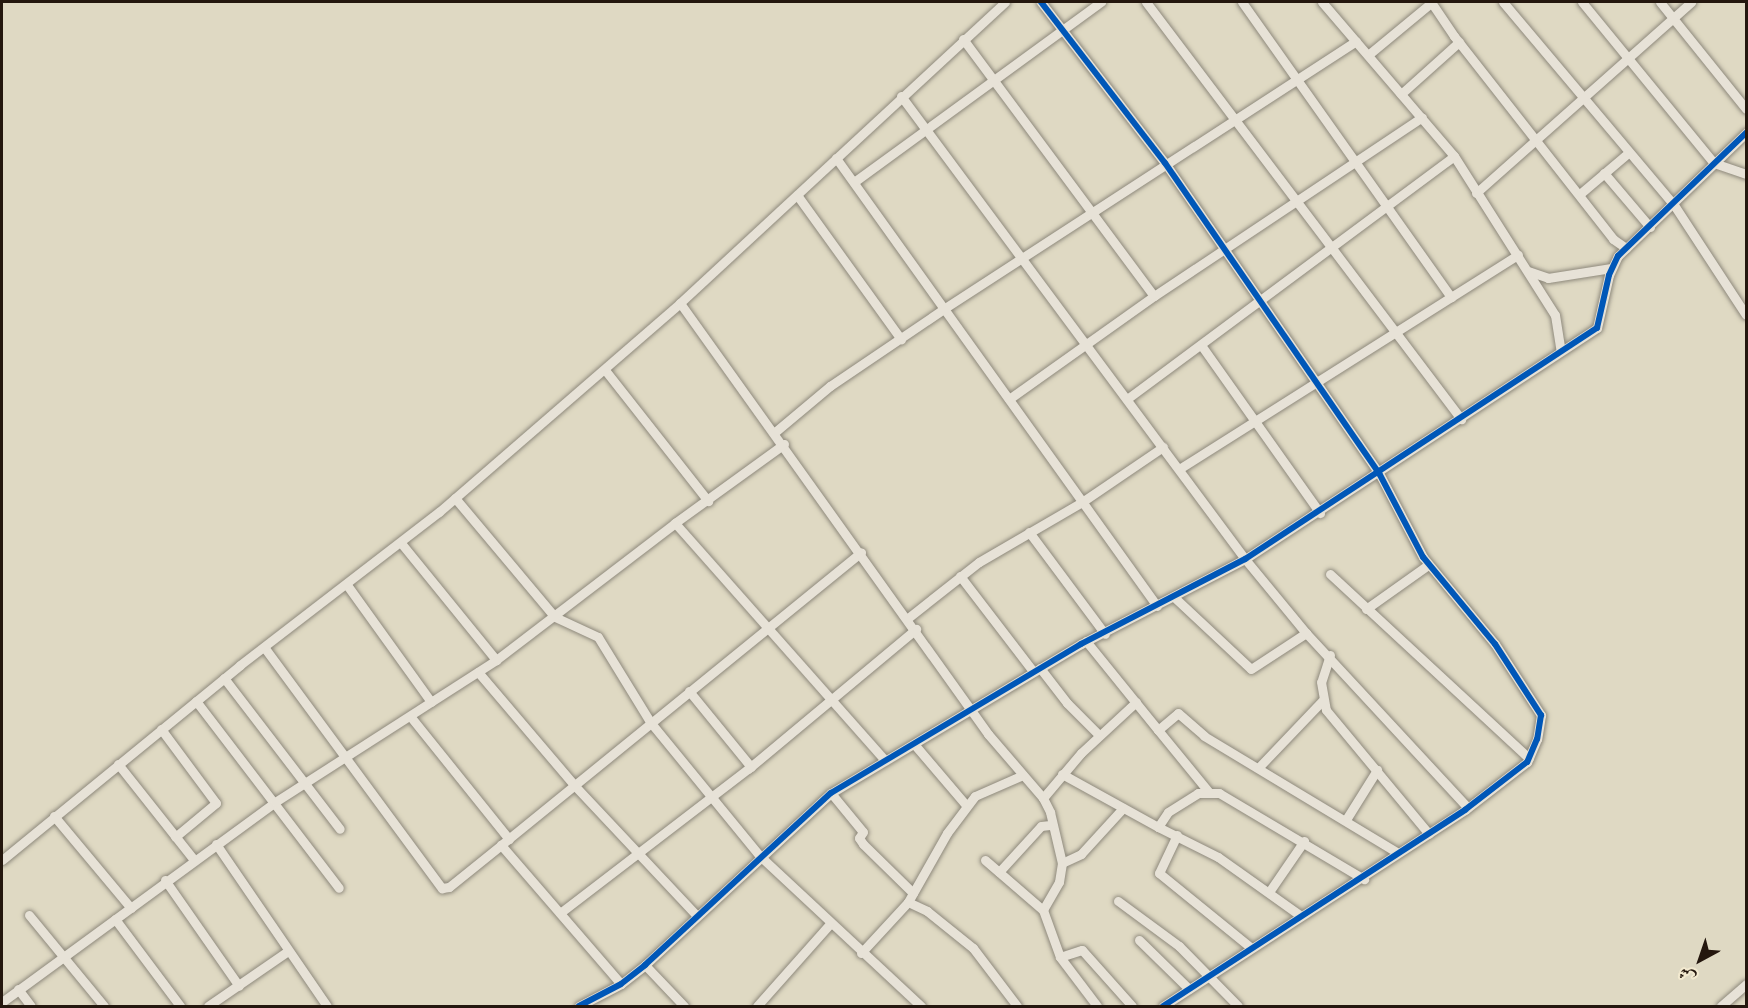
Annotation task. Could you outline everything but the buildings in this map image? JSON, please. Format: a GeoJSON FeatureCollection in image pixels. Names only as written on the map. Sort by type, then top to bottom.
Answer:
{"type":"FeatureCollection","features":[{"type":"Feature","properties":{"kind":"street"},"geometry":{"type":"LineString","coordinates":[[2,860],[224,678],[401,543],[605,370],[1005,2]]}},
{"type":"Feature","properties":{"kind":"street"},"geometry":{"type":"LineString","coordinates":[[1041,2],[1165,163],[1379,473],[1428,565],[1495,644],[1538,707],[1540,729],[1529,758],[1468,808],[1429,834],[1396,852],[1364,879],[1250,947],[1162,1006]]}},
{"type":"Feature","properties":{"kind":"street"},"geometry":{"type":"LineString","coordinates":[[854,182],[1101,2]]}},
{"type":"Feature","properties":{"kind":"street"},"geometry":{"type":"LineString","coordinates":[[1146,2],[1461,419]]}},
{"type":"Feature","properties":{"kind":"street"},"geometry":{"type":"LineString","coordinates":[[1242,2],[1451,297]]}},
{"type":"Feature","properties":{"kind":"street"},"geometry":{"type":"LineString","coordinates":[[1322,2],[1454,156],[1476,194],[1518,255],[1555,315],[1561,351]]}},
{"type":"Feature","properties":{"kind":"street"},"geometry":{"type":"LineString","coordinates":[[1368,55],[1432,2],[1459,42],[1581,193],[1613,239],[1626,248]]}},
{"type":"Feature","properties":{"kind":"street"},"geometry":{"type":"LineString","coordinates":[[1503,2],[1582,100],[1674,205],[1746,315]]}},
{"type":"Feature","properties":{"kind":"street"},"geometry":{"type":"LineString","coordinates":[[1582,2],[1716,165],[1746,174]]}},
{"type":"Feature","properties":{"kind":"street"},"geometry":{"type":"LineString","coordinates":[[1660,2],[1746,109]]}},
{"type":"Feature","properties":{"kind":"street"},"geometry":{"type":"LineString","coordinates":[[1476,194],[1691,2]]}},
{"type":"Feature","properties":{"kind":"street"},"geometry":{"type":"LineString","coordinates":[[963,39],[1154,296]]}},
{"type":"Feature","properties":{"kind":"street"},"geometry":{"type":"LineString","coordinates":[[775,432],[831,386],[945,308],[1091,211],[1356,41]]}},
{"type":"Feature","properties":{"kind":"street"},"geometry":{"type":"LineString","coordinates":[[1401,94],[1459,42]]}},
{"type":"Feature","properties":{"kind":"street"},"geometry":{"type":"LineString","coordinates":[[901,96],[1024,257],[1245,559],[1306,633],[1330,655],[1468,808]]}},
{"type":"Feature","properties":{"kind":"street"},"geometry":{"type":"LineString","coordinates":[[1009,399],[1154,296],[1422,117]]}},
{"type":"Feature","properties":{"kind":"street"},"geometry":{"type":"LineString","coordinates":[[579,1006],[621,984],[645,965],[696,915],[831,793],[1036,669],[1245,559],[1320,513],[1601,323],[1611,268],[1626,248],[1716,165],[1746,133]]}},
{"type":"Feature","properties":{"kind":"street"},"geometry":{"type":"LineString","coordinates":[[1581,193],[1627,153]]}},
{"type":"Feature","properties":{"kind":"street"},"geometry":{"type":"LineString","coordinates":[[1127,399],[1454,156]]}},
{"type":"Feature","properties":{"kind":"street"},"geometry":{"type":"LineString","coordinates":[[836,158],[1157,606]]}},
{"type":"Feature","properties":{"kind":"street"},"geometry":{"type":"LineString","coordinates":[[1604,173],[1650,227]]}},
{"type":"Feature","properties":{"kind":"street"},"geometry":{"type":"LineString","coordinates":[[796,195],[901,339]]}},
{"type":"Feature","properties":{"kind":"street"},"geometry":{"type":"LineString","coordinates":[[1179,469],[1315,381],[1518,255]]}},
{"type":"Feature","properties":{"kind":"street"},"geometry":{"type":"LineString","coordinates":[[1528,271],[1548,278],[1611,268]]}},
{"type":"Feature","properties":{"kind":"street"},"geometry":{"type":"LineString","coordinates":[[680,303],[973,707],[988,734],[1042,798],[1050,812],[1050,825],[1062,863],[1059,882],[1043,910]]}},
{"type":"Feature","properties":{"kind":"street"},"geometry":{"type":"LineString","coordinates":[[1201,345],[1320,513]]}},
{"type":"Feature","properties":{"kind":"street"},"geometry":{"type":"LineString","coordinates":[[605,370],[708,501]]}},
{"type":"Feature","properties":{"kind":"street"},"geometry":{"type":"LineString","coordinates":[[2,1002],[131,908],[165,880],[305,781],[496,660],[784,444]]}},
{"type":"Feature","properties":{"kind":"street"},"geometry":{"type":"LineString","coordinates":[[908,618],[960,576],[1029,532],[1082,502],[1163,447]]}},
{"type":"Feature","properties":{"kind":"street"},"geometry":{"type":"LineString","coordinates":[[455,498],[555,617],[598,637],[651,723],[760,856],[829,925],[921,1006]]}},
{"type":"Feature","properties":{"kind":"street"},"geometry":{"type":"LineString","coordinates":[[675,524],[885,760]]}},
{"type":"Feature","properties":{"kind":"street"},"geometry":{"type":"LineString","coordinates":[[1029,532],[1105,634]]}},
{"type":"Feature","properties":{"kind":"street"},"geometry":{"type":"LineString","coordinates":[[401,543],[496,660]]}},
{"type":"Feature","properties":{"kind":"street"},"geometry":{"type":"LineString","coordinates":[[264,647],[442,888],[449,887],[861,552]]}},
{"type":"Feature","properties":{"kind":"street"},"geometry":{"type":"LineString","coordinates":[[1366,609],[1428,565]]}},
{"type":"Feature","properties":{"kind":"street"},"geometry":{"type":"LineString","coordinates":[[1330,574],[1529,758]]}},
{"type":"Feature","properties":{"kind":"street"},"geometry":{"type":"LineString","coordinates":[[960,576],[1036,669],[1099,735]]}},
{"type":"Feature","properties":{"kind":"street"},"geometry":{"type":"LineString","coordinates":[[347,585],[431,702]]}},
{"type":"Feature","properties":{"kind":"street"},"geometry":{"type":"LineString","coordinates":[[1173,597],[1251,669],[1306,633]]}},
{"type":"Feature","properties":{"kind":"street"},"geometry":{"type":"LineString","coordinates":[[560,913],[751,767],[916,629]]}},
{"type":"Feature","properties":{"kind":"street"},"geometry":{"type":"LineString","coordinates":[[1086,641],[1208,791]]}},
{"type":"Feature","properties":{"kind":"street"},"geometry":{"type":"LineString","coordinates":[[1330,655],[1321,682],[1323,700],[1329,715],[1429,834]]}},
{"type":"Feature","properties":{"kind":"street"},"geometry":{"type":"LineString","coordinates":[[478,672],[575,786],[696,915]]}},
{"type":"Feature","properties":{"kind":"street"},"geometry":{"type":"LineString","coordinates":[[224,678],[340,829]]}},
{"type":"Feature","properties":{"kind":"street"},"geometry":{"type":"LineString","coordinates":[[689,692],[751,767]]}},
{"type":"Feature","properties":{"kind":"street"},"geometry":{"type":"LineString","coordinates":[[1260,766],[1323,700]]}},
{"type":"Feature","properties":{"kind":"street"},"geometry":{"type":"LineString","coordinates":[[196,701],[339,888]]}},
{"type":"Feature","properties":{"kind":"street"},"geometry":{"type":"LineString","coordinates":[[1042,798],[1099,735],[1136,702]]}},
{"type":"Feature","properties":{"kind":"street"},"geometry":{"type":"LineString","coordinates":[[1158,730],[1178,713],[1204,735],[1347,818],[1396,852]]}},
{"type":"Feature","properties":{"kind":"street"},"geometry":{"type":"LineString","coordinates":[[410,716],[560,913],[621,984]]}},
{"type":"Feature","properties":{"kind":"street"},"geometry":{"type":"LineString","coordinates":[[161,729],[216,803],[175,837]]}},
{"type":"Feature","properties":{"kind":"street"},"geometry":{"type":"LineString","coordinates":[[914,744],[966,806]]}},
{"type":"Feature","properties":{"kind":"street"},"geometry":{"type":"LineString","coordinates":[[118,764],[194,860]]}},
{"type":"Feature","properties":{"kind":"street"},"geometry":{"type":"LineString","coordinates":[[1347,818],[1377,770]]}},
{"type":"Feature","properties":{"kind":"street"},"geometry":{"type":"LineString","coordinates":[[1062,774],[1158,827],[1177,835],[1269,892],[1302,916]]}},
{"type":"Feature","properties":{"kind":"street"},"geometry":{"type":"LineString","coordinates":[[861,953],[911,898],[966,806],[983,791],[1023,775]]}},
{"type":"Feature","properties":{"kind":"street"},"geometry":{"type":"LineString","coordinates":[[1158,827],[1173,806],[1208,791],[1225,795],[1364,879]]}},
{"type":"Feature","properties":{"kind":"street"},"geometry":{"type":"LineString","coordinates":[[831,793],[863,832],[859,838],[863,844],[911,898],[973,948],[1017,1006]]}},
{"type":"Feature","properties":{"kind":"street"},"geometry":{"type":"LineString","coordinates":[[1062,863],[1081,854],[1123,808]]}},
{"type":"Feature","properties":{"kind":"street"},"geometry":{"type":"LineString","coordinates":[[54,816],[131,908]]}},
{"type":"Feature","properties":{"kind":"street"},"geometry":{"type":"LineString","coordinates":[[999,872],[1041,826],[1050,825]]}},
{"type":"Feature","properties":{"kind":"street"},"geometry":{"type":"LineString","coordinates":[[1177,835],[1159,873],[1250,947]]}},
{"type":"Feature","properties":{"kind":"street"},"geometry":{"type":"LineString","coordinates":[[1269,892],[1304,841]]}},
{"type":"Feature","properties":{"kind":"street"},"geometry":{"type":"LineString","coordinates":[[216,844],[327,1006]]}},
{"type":"Feature","properties":{"kind":"street"},"geometry":{"type":"LineString","coordinates":[[985,860],[1043,910],[1060,957],[1097,1006]]}},
{"type":"Feature","properties":{"kind":"street"},"geometry":{"type":"LineString","coordinates":[[165,880],[239,986]]}},
{"type":"Feature","properties":{"kind":"street"},"geometry":{"type":"LineString","coordinates":[[1118,900],[1179,946],[1238,1006]]}},
{"type":"Feature","properties":{"kind":"street"},"geometry":{"type":"LineString","coordinates":[[29,915],[104,1006]]}},
{"type":"Feature","properties":{"kind":"street"},"geometry":{"type":"LineString","coordinates":[[115,919],[180,1006]]}},
{"type":"Feature","properties":{"kind":"street"},"geometry":{"type":"LineString","coordinates":[[757,1006],[829,925]]}},
{"type":"Feature","properties":{"kind":"street"},"geometry":{"type":"LineString","coordinates":[[1139,940],[1189,989]]}},
{"type":"Feature","properties":{"kind":"street"},"geometry":{"type":"LineString","coordinates":[[1060,957],[1082,950],[1132,1006]]}},
{"type":"Feature","properties":{"kind":"street"},"geometry":{"type":"LineString","coordinates":[[208,1006],[288,951]]}},
{"type":"Feature","properties":{"kind":"street"},"geometry":{"type":"LineString","coordinates":[[645,965],[684,1006]]}},
{"type":"Feature","properties":{"kind":"street"},"geometry":{"type":"LineString","coordinates":[[1721,1006],[1746,984]]}},
{"type":"Feature","properties":{"kind":"street"},"geometry":{"type":"LineString","coordinates":[[18,989],[31,1006]]}},
{"type":"Feature","properties":{"kind":"cycle path"},"geometry":{"type":"LineString","coordinates":[[1041,2],[1165,163],[1379,473],[1423,557],[1495,644],[1541,715],[1537,739],[1527,762],[1465,810],[1163,1006]]}},
{"type":"Feature","properties":{"kind":"cycle path"},"geometry":{"type":"LineString","coordinates":[[579,1006],[621,984],[645,965],[831,793],[1081,644],[1245,559],[1597,328],[1609,275],[1618,256],[1746,133]]}}]}
